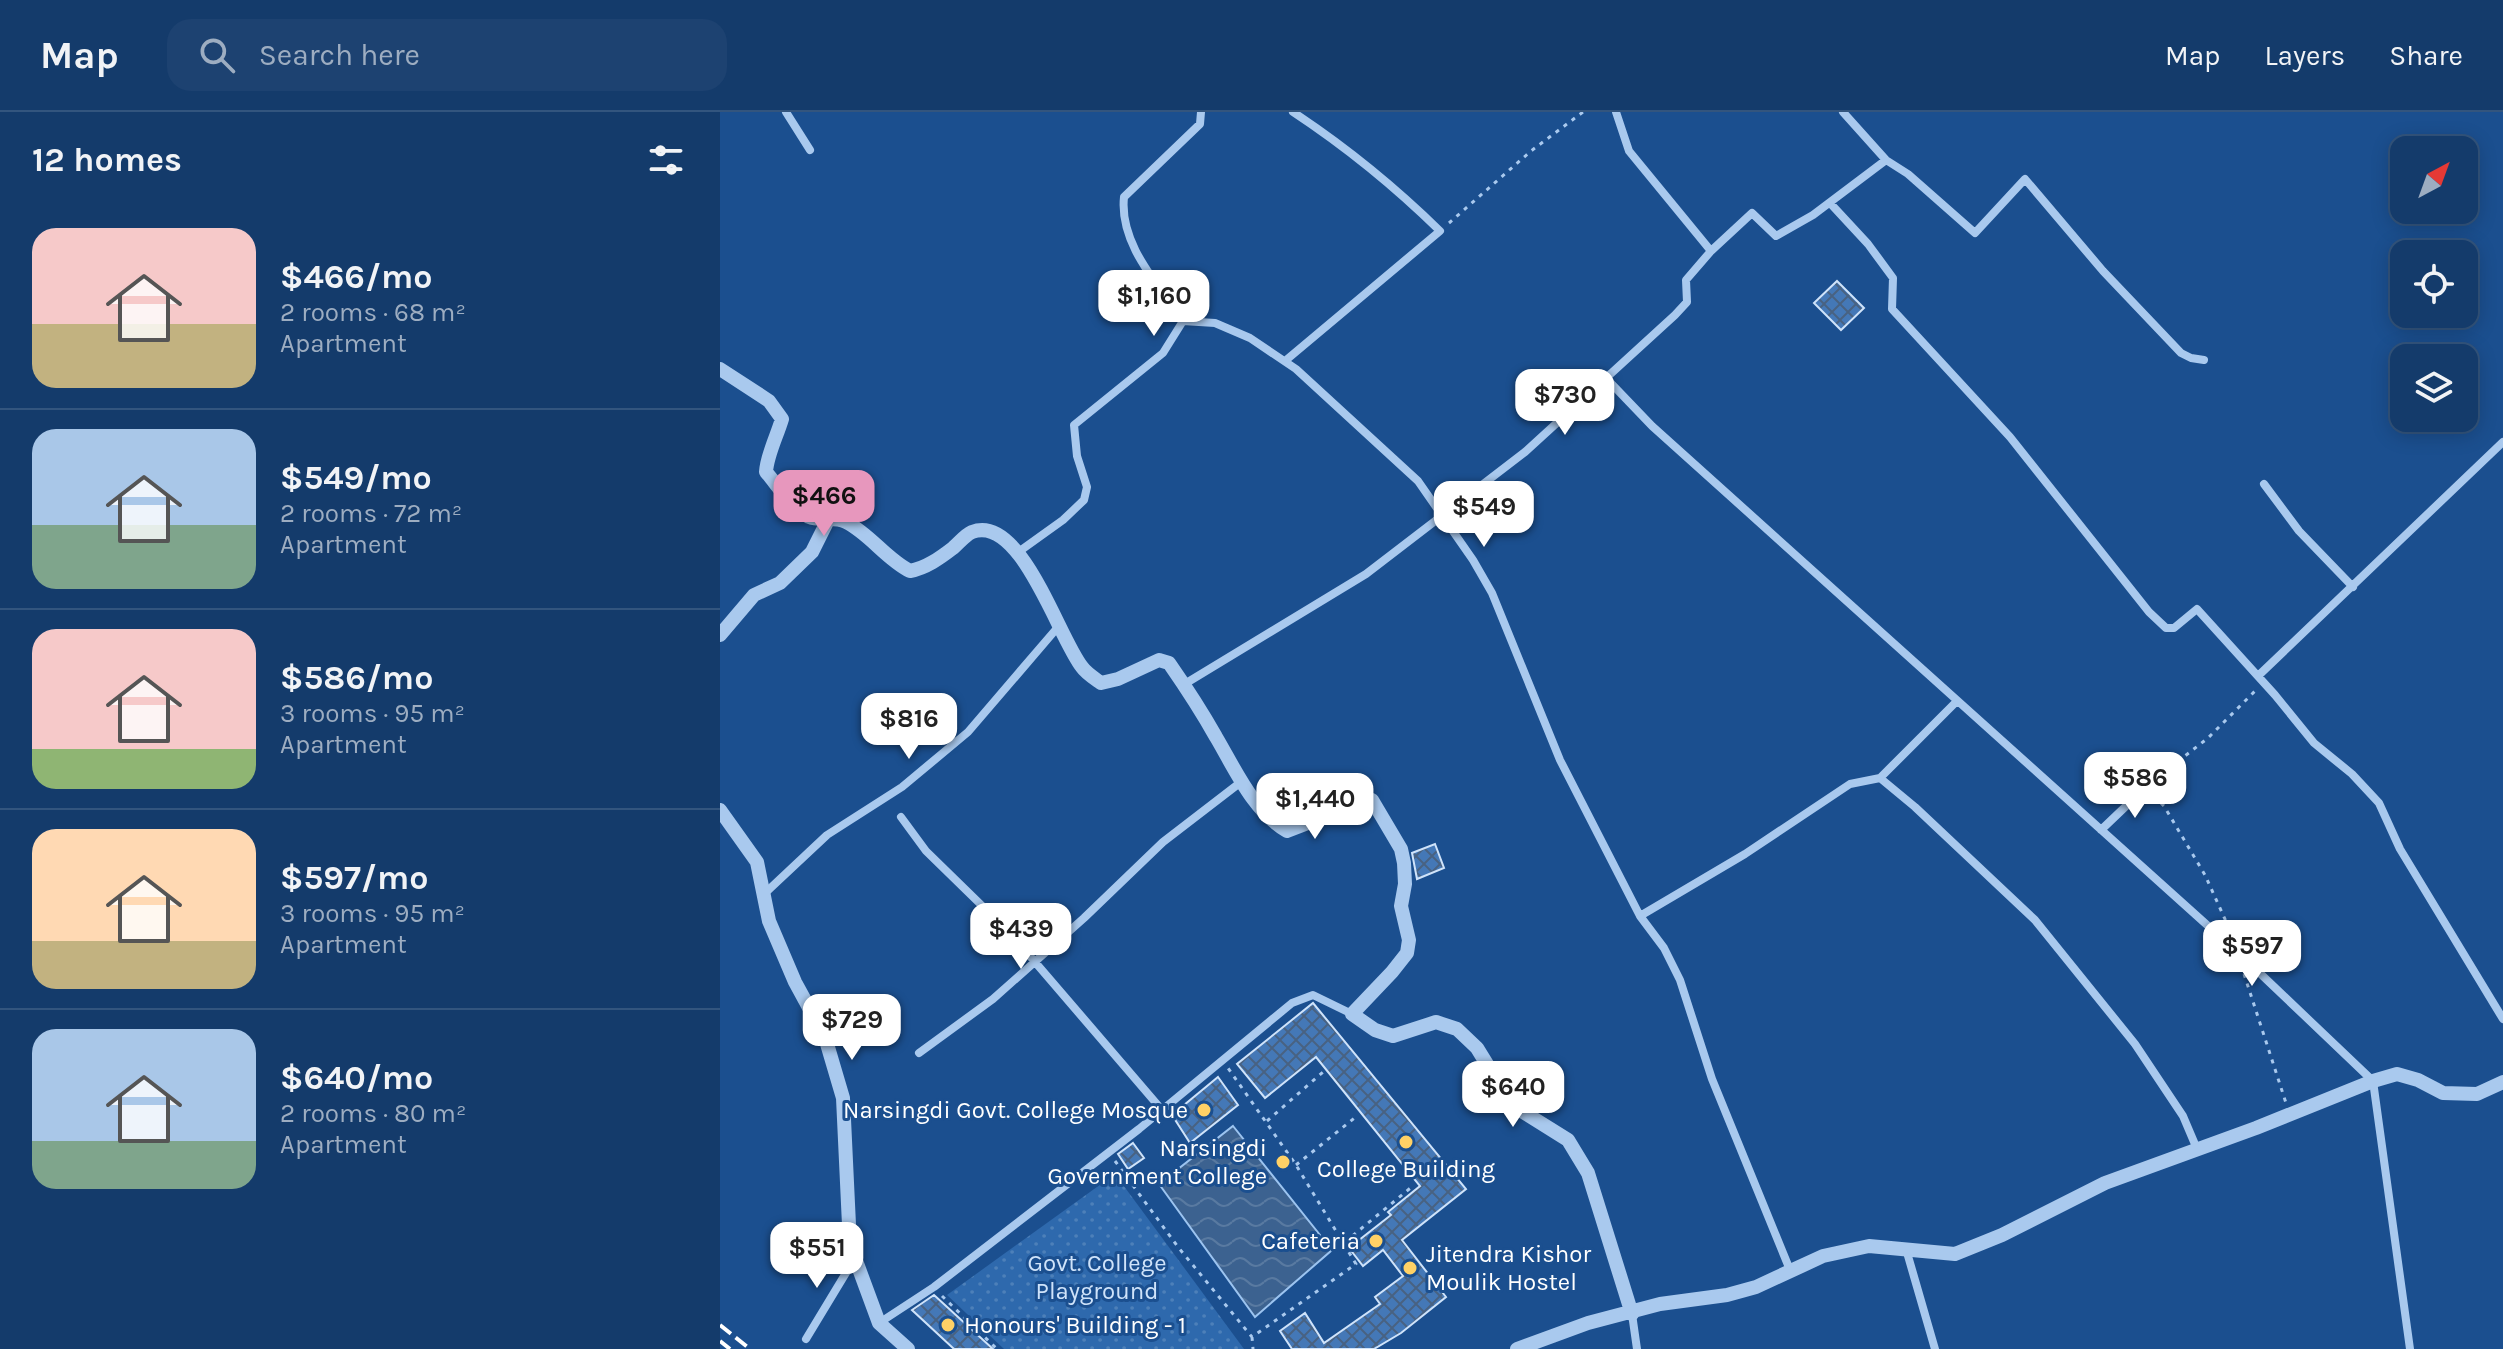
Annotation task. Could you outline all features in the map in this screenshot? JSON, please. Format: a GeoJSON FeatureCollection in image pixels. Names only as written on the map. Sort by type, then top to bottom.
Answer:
{"type":"FeatureCollection","features":[{"type":"Feature","properties":{"kind":"street"},"geometry":{"type":"LineString","coordinates":[[786,112],[810,150]]}},
{"type":"Feature","properties":{"kind":"street"},"geometry":{"type":"LineString","coordinates":[[1183,321],[1130,243],[1123,209],[1124,197],[1200,124],[1201,112]]}},
{"type":"Feature","properties":{"kind":"street"},"geometry":{"type":"LineString","coordinates":[[1285,361],[1440,231],[1354,155],[1293,112]]}},
{"type":"Feature","properties":{"kind":"street"},"geometry":{"type":"LineString","coordinates":[[1616,112],[1629,151],[1711,251]]}},
{"type":"Feature","properties":{"kind":"street"},"geometry":{"type":"LineString","coordinates":[[1843,112],[1886,160],[1928,190],[1975,233],[2025,179],[2103,271],[2171,343],[2191,358],[2204,360]]}},
{"type":"Feature","properties":{"kind":"street"},"geometry":{"type":"LineString","coordinates":[[1183,685],[1366,574],[1525,452],[1687,302],[1686,280],[1711,251],[1752,213],[1776,236],[1813,215],[1886,160]]}},
{"type":"Feature","properties":{"kind":"street"},"geometry":{"type":"LineString","coordinates":[[1830,203],[1868,244],[1893,278],[1892,309],[2010,437],[2149,612],[2166,628],[2174,628],[2197,609],[2314,743],[2352,774],[2379,803],[2400,849],[2503,1019]]}},
{"type":"Feature","properties":{"kind":"street"},"geometry":{"type":"LineString","coordinates":[[1183,321],[1215,323],[1250,338],[1285,361],[1418,481],[1443,516],[1492,593],[1560,760],[1640,916],[1664,948],[1680,980],[1712,1079],[1790,1270]]}},
{"type":"Feature","properties":{"kind":"street"},"geometry":{"type":"LineString","coordinates":[[1017,553],[1063,520],[1084,500],[1087,487],[1077,456],[1074,425],[1163,353],[1183,321]]}},
{"type":"Feature","properties":{"kind":"street"},"geometry":{"type":"LineString","coordinates":[[720,369],[769,401],[782,419],[776,443],[766,462],[766,472],[789,499],[810,517],[847,523],[899,566],[910,571],[922,569],[971,532],[987,530],[1009,542],[1035,577],[1082,669],[1101,683],[1118,679],[1159,660],[1169,663],[1241,782],[1275,824],[1287,831],[1313,821],[1355,794],[1372,800],[1401,849],[1405,884],[1401,906],[1409,940],[1407,953],[1374,994],[1352,1014]]}},
{"type":"Feature","properties":{"kind":"street"},"geometry":{"type":"LineString","coordinates":[[1605,377],[1652,426],[2237,952],[2373,1081],[2410,1349]]}},
{"type":"Feature","properties":{"kind":"street"},"geometry":{"type":"LineString","coordinates":[[2261,679],[2503,442]]}},
{"type":"Feature","properties":{"kind":"street"},"geometry":{"type":"LineString","coordinates":[[2264,484],[2299,531],[2353,587]]}},
{"type":"Feature","properties":{"kind":"street"},"geometry":{"type":"LineString","coordinates":[[720,635],[754,595],[780,583],[812,552],[829,518]]}},
{"type":"Feature","properties":{"kind":"street"},"geometry":{"type":"LineString","coordinates":[[764,894],[827,835],[902,787],[968,732],[1058,627]]}},
{"type":"Feature","properties":{"kind":"street"},"geometry":{"type":"LineString","coordinates":[[1640,916],[1745,854],[1850,784],[1880,778],[1957,701]]}},
{"type":"Feature","properties":{"kind":"street"},"geometry":{"type":"LineString","coordinates":[[1880,778],[2035,920],[2135,1044],[2183,1116],[2197,1149]]}},
{"type":"Feature","properties":{"kind":"street"},"geometry":{"type":"LineString","coordinates":[[919,1053],[993,999],[1163,842],[1241,782]]}},
{"type":"Feature","properties":{"kind":"street"},"geometry":{"type":"LineString","coordinates":[[2101,830],[2146,787]]}},
{"type":"Feature","properties":{"kind":"street"},"geometry":{"type":"LineString","coordinates":[[720,810],[757,862],[769,921],[795,982],[825,1037],[843,1098],[848,1211],[855,1258],[879,1323],[908,1349]]}},
{"type":"Feature","properties":{"kind":"street"},"geometry":{"type":"LineString","coordinates":[[901,817],[926,851],[1011,934],[1162,1110]]}},
{"type":"Feature","properties":{"kind":"street"},"geometry":{"type":"LineString","coordinates":[[879,1323],[934,1287],[1162,1110],[1292,1003],[1304,997],[1319,997],[1375,1030],[1393,1036],[1436,1022],[1457,1029],[1477,1048],[1512,1105],[1568,1140],[1588,1173],[1632,1314],[1637,1349]]}},
{"type":"Feature","properties":{"kind":"street"},"geometry":{"type":"LineString","coordinates":[[1517,1349],[1588,1323],[1632,1314],[1660,1304],[1727,1295],[1756,1287],[1823,1256],[1869,1246],[1955,1254],[2002,1235],[2105,1183],[2397,1074],[2418,1080],[2443,1093],[2477,1094],[2503,1082]]}},
{"type":"Feature","properties":{"kind":"street"},"geometry":{"type":"LineString","coordinates":[[1905,1248],[1935,1349]]}},
{"type":"Feature","properties":{"kind":"street"},"geometry":{"type":"LineString","coordinates":[[806,1339],[855,1258]]}},
{"type":"Feature","properties":{"kind":"path"},"geometry":{"type":"LineString","coordinates":[[1440,231],[1531,151],[1583,112]]}},
{"type":"Feature","properties":{"kind":"path"},"geometry":{"type":"LineString","coordinates":[[2261,679],[2208,738],[2146,787],[2164,806],[2205,875],[2237,952],[2289,1115]]}},
{"type":"Feature","properties":{"kind":"path"},"geometry":{"type":"LineString","coordinates":[[1223,1061],[1296,1165],[1356,1264],[1252,1337]]}},
{"type":"Feature","properties":{"kind":"path"},"geometry":{"type":"LineString","coordinates":[[1267,1121],[1323,1072]]}},
{"type":"Feature","properties":{"kind":"path"},"geometry":{"type":"LineString","coordinates":[[1296,1165],[1357,1116]]}},
{"type":"Feature","properties":{"kind":"path"},"geometry":{"type":"LineString","coordinates":[[1108,1152],[1178,1247],[1252,1337],[1253,1349]]}},
{"type":"Feature","properties":{"kind":"path"},"geometry":{"type":"LineString","coordinates":[[1345,1242],[1414,1185]]}},
{"type":"Feature","properties":{"kind":"path"},"geometry":{"type":"LineString","coordinates":[[934,1287],[997,1349]]}},
{"type":"Feature","properties":{"kind":"green space","name":"Govt. College Playground"},"geometry":{"type":"Polygon","coordinates":[[[1115,1174],[1244,1349],[1004,1349],[947,1295],[1115,1174]]]}},
{"type":"Feature","properties":{"kind":"water"},"geometry":{"type":"Polygon","coordinates":[[[1233,1126],[1332,1250],[1255,1317],[1159,1184],[1233,1126]]]}},
{"type":"Feature","properties":{"kind":"building"},"geometry":{"type":"Polygon","coordinates":[[[1837,281],[1864,308],[1841,330],[1814,303],[1837,281]]]}},
{"type":"Feature","properties":{"kind":"building"},"geometry":{"type":"Polygon","coordinates":[[[1435,844],[1444,868],[1417,879],[1412,853],[1435,844]]]}},
{"type":"Feature","properties":{"kind":"building","name":"College Building"},"geometry":{"type":"Polygon","coordinates":[[[1313,1003],[1466,1189],[1402,1240],[1446,1297],[1401,1333],[1374,1349],[1292,1349],[1280,1331],[1305,1313],[1324,1343],[1380,1304],[1375,1297],[1403,1276],[1383,1250],[1363,1266],[1349,1248],[1391,1215],[1388,1212],[1420,1186],[1316,1057],[1265,1098],[1237,1064],[1313,1003]]]}},
{"type":"Feature","properties":{"kind":"building","name":"Narsingdi Govt. College Mosque"},"geometry":{"type":"Polygon","coordinates":[[[1218,1077],[1238,1105],[1190,1143],[1172,1115],[1218,1077]]]}},
{"type":"Feature","properties":{"kind":"building"},"geometry":{"type":"Polygon","coordinates":[[[1133,1143],[1144,1158],[1128,1169],[1118,1154],[1133,1143]]]}},
{"type":"Feature","properties":{"kind":"building","name":"Honours' Building - 1"},"geometry":{"type":"Polygon","coordinates":[[[934,1295],[993,1349],[954,1349],[912,1310],[934,1295]]]}},
{"type":"Feature","properties":{"kind":"railway"},"geometry":{"type":"LineString","coordinates":[[720,1325],[750,1349]]}},
{"type":"Feature","properties":{"kind":"railway"},"geometry":{"type":"LineString","coordinates":[[720,1341],[730,1349]]}},
{"type":"Feature","properties":{"kind":"place","name":"Narsingdi Govt. College Mosque"},"geometry":{"type":"Point","coordinates":[1204,1110]}},
{"type":"Feature","properties":{"kind":"place","name":"College Building"},"geometry":{"type":"Point","coordinates":[1406,1142]}},
{"type":"Feature","properties":{"kind":"place","name":"Narsingdi Government College"},"geometry":{"type":"Point","coordinates":[1283,1162]}},
{"type":"Feature","properties":{"kind":"place","name":"Cafeteria"},"geometry":{"type":"Point","coordinates":[1376,1241]}},
{"type":"Feature","properties":{"kind":"place","name":"Jitendra Kishor Moulik Hostel"},"geometry":{"type":"Point","coordinates":[1410,1268]}},
{"type":"Feature","properties":{"kind":"place","name":"Honours' Building - 1"},"geometry":{"type":"Point","coordinates":[948,1325]}}]}
